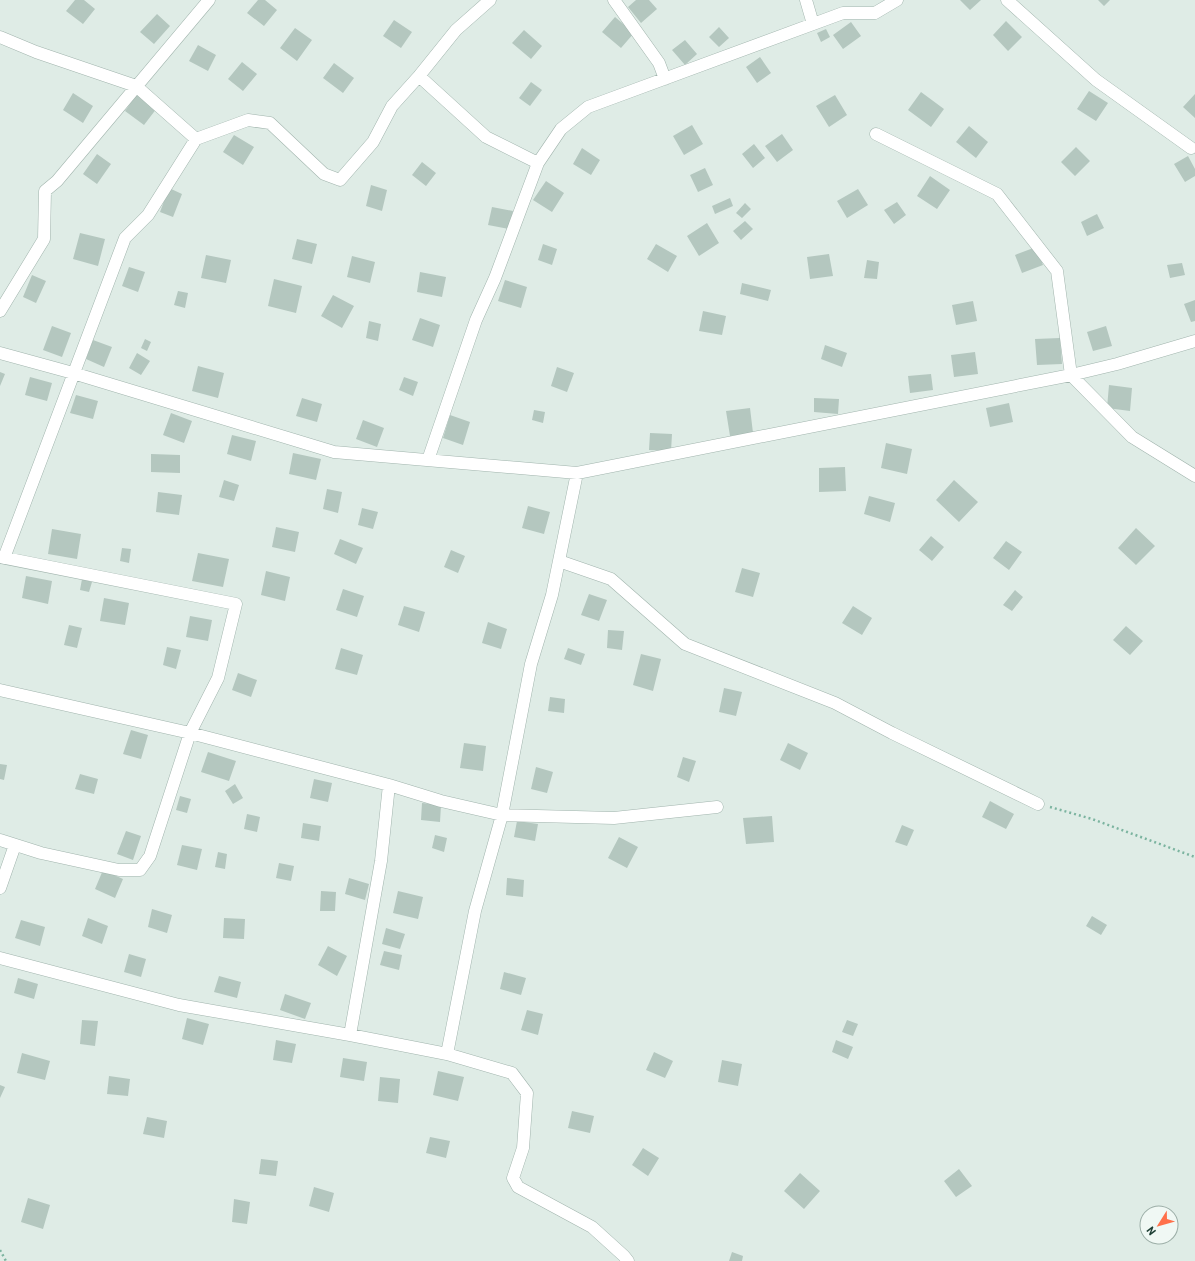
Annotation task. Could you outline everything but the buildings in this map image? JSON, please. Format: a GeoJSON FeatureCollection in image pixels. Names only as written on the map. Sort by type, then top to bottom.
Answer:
{"type":"FeatureCollection","features":[{"type":"Feature","properties":{"kind":"street"},"geometry":{"type":"LineString","coordinates":[[0,311],[44,239],[45,191],[57,181],[209,0]]}},
{"type":"Feature","properties":{"kind":"street"},"geometry":{"type":"LineString","coordinates":[[0,840],[41,853],[119,870],[140,870],[150,856],[190,733],[218,678],[236,604],[2,558],[125,238],[148,215],[196,139],[248,120],[270,123],[324,174],[340,180],[373,142],[392,106],[419,76],[456,30],[490,0]]}},
{"type":"Feature","properties":{"kind":"street"},"geometry":{"type":"LineString","coordinates":[[614,0],[659,63],[665,79]]}},
{"type":"Feature","properties":{"kind":"street"},"geometry":{"type":"LineString","coordinates":[[806,0],[813,24]]}},
{"type":"Feature","properties":{"kind":"street"},"geometry":{"type":"LineString","coordinates":[[428,460],[476,320],[495,278],[538,163],[561,129],[588,107],[843,13],[875,13],[897,0]]}},
{"type":"Feature","properties":{"kind":"street"},"geometry":{"type":"LineString","coordinates":[[1007,0],[1096,80],[1191,148]]}},
{"type":"Feature","properties":{"kind":"street"},"geometry":{"type":"LineString","coordinates":[[0,37],[36,52],[136,86],[196,139]]}},
{"type":"Feature","properties":{"kind":"street"},"geometry":{"type":"LineString","coordinates":[[419,76],[486,137],[538,163]]}},
{"type":"Feature","properties":{"kind":"street"},"geometry":{"type":"LineString","coordinates":[[876,134],[997,194],[1057,271],[1071,375],[1132,437],[1195,476]]}},
{"type":"Feature","properties":{"kind":"street"},"geometry":{"type":"LineString","coordinates":[[0,353],[73,373],[334,452],[577,472],[1071,375],[1117,364],[1195,341]]}},
{"type":"Feature","properties":{"kind":"street"},"geometry":{"type":"LineString","coordinates":[[447,1054],[475,911],[502,815],[531,664],[552,594],[577,472]]}},
{"type":"Feature","properties":{"kind":"street"},"geometry":{"type":"LineString","coordinates":[[559,561],[611,579],[685,644],[836,704],[1038,804]]}},
{"type":"Feature","properties":{"kind":"street"},"geometry":{"type":"LineString","coordinates":[[0,690],[190,733],[389,785],[441,801],[502,815],[614,818],[717,808]]}},
{"type":"Feature","properties":{"kind":"street"},"geometry":{"type":"LineString","coordinates":[[350,1035],[381,861],[389,785]]}},
{"type":"Feature","properties":{"kind":"street"},"geometry":{"type":"LineString","coordinates":[[0,888],[15,845]]}},
{"type":"Feature","properties":{"kind":"street"},"geometry":{"type":"LineString","coordinates":[[0,958],[179,1005],[350,1035],[447,1054],[512,1073],[527,1092],[523,1148],[513,1178],[518,1187],[592,1227],[628,1261]]}},
{"type":"Feature","properties":{"kind":"path"},"geometry":{"type":"LineString","coordinates":[[1038,804],[1092,819],[1195,857]]}},
{"type":"Feature","properties":{"kind":"path"},"geometry":{"type":"LineString","coordinates":[[0,1250],[6,1261]]}}]}
